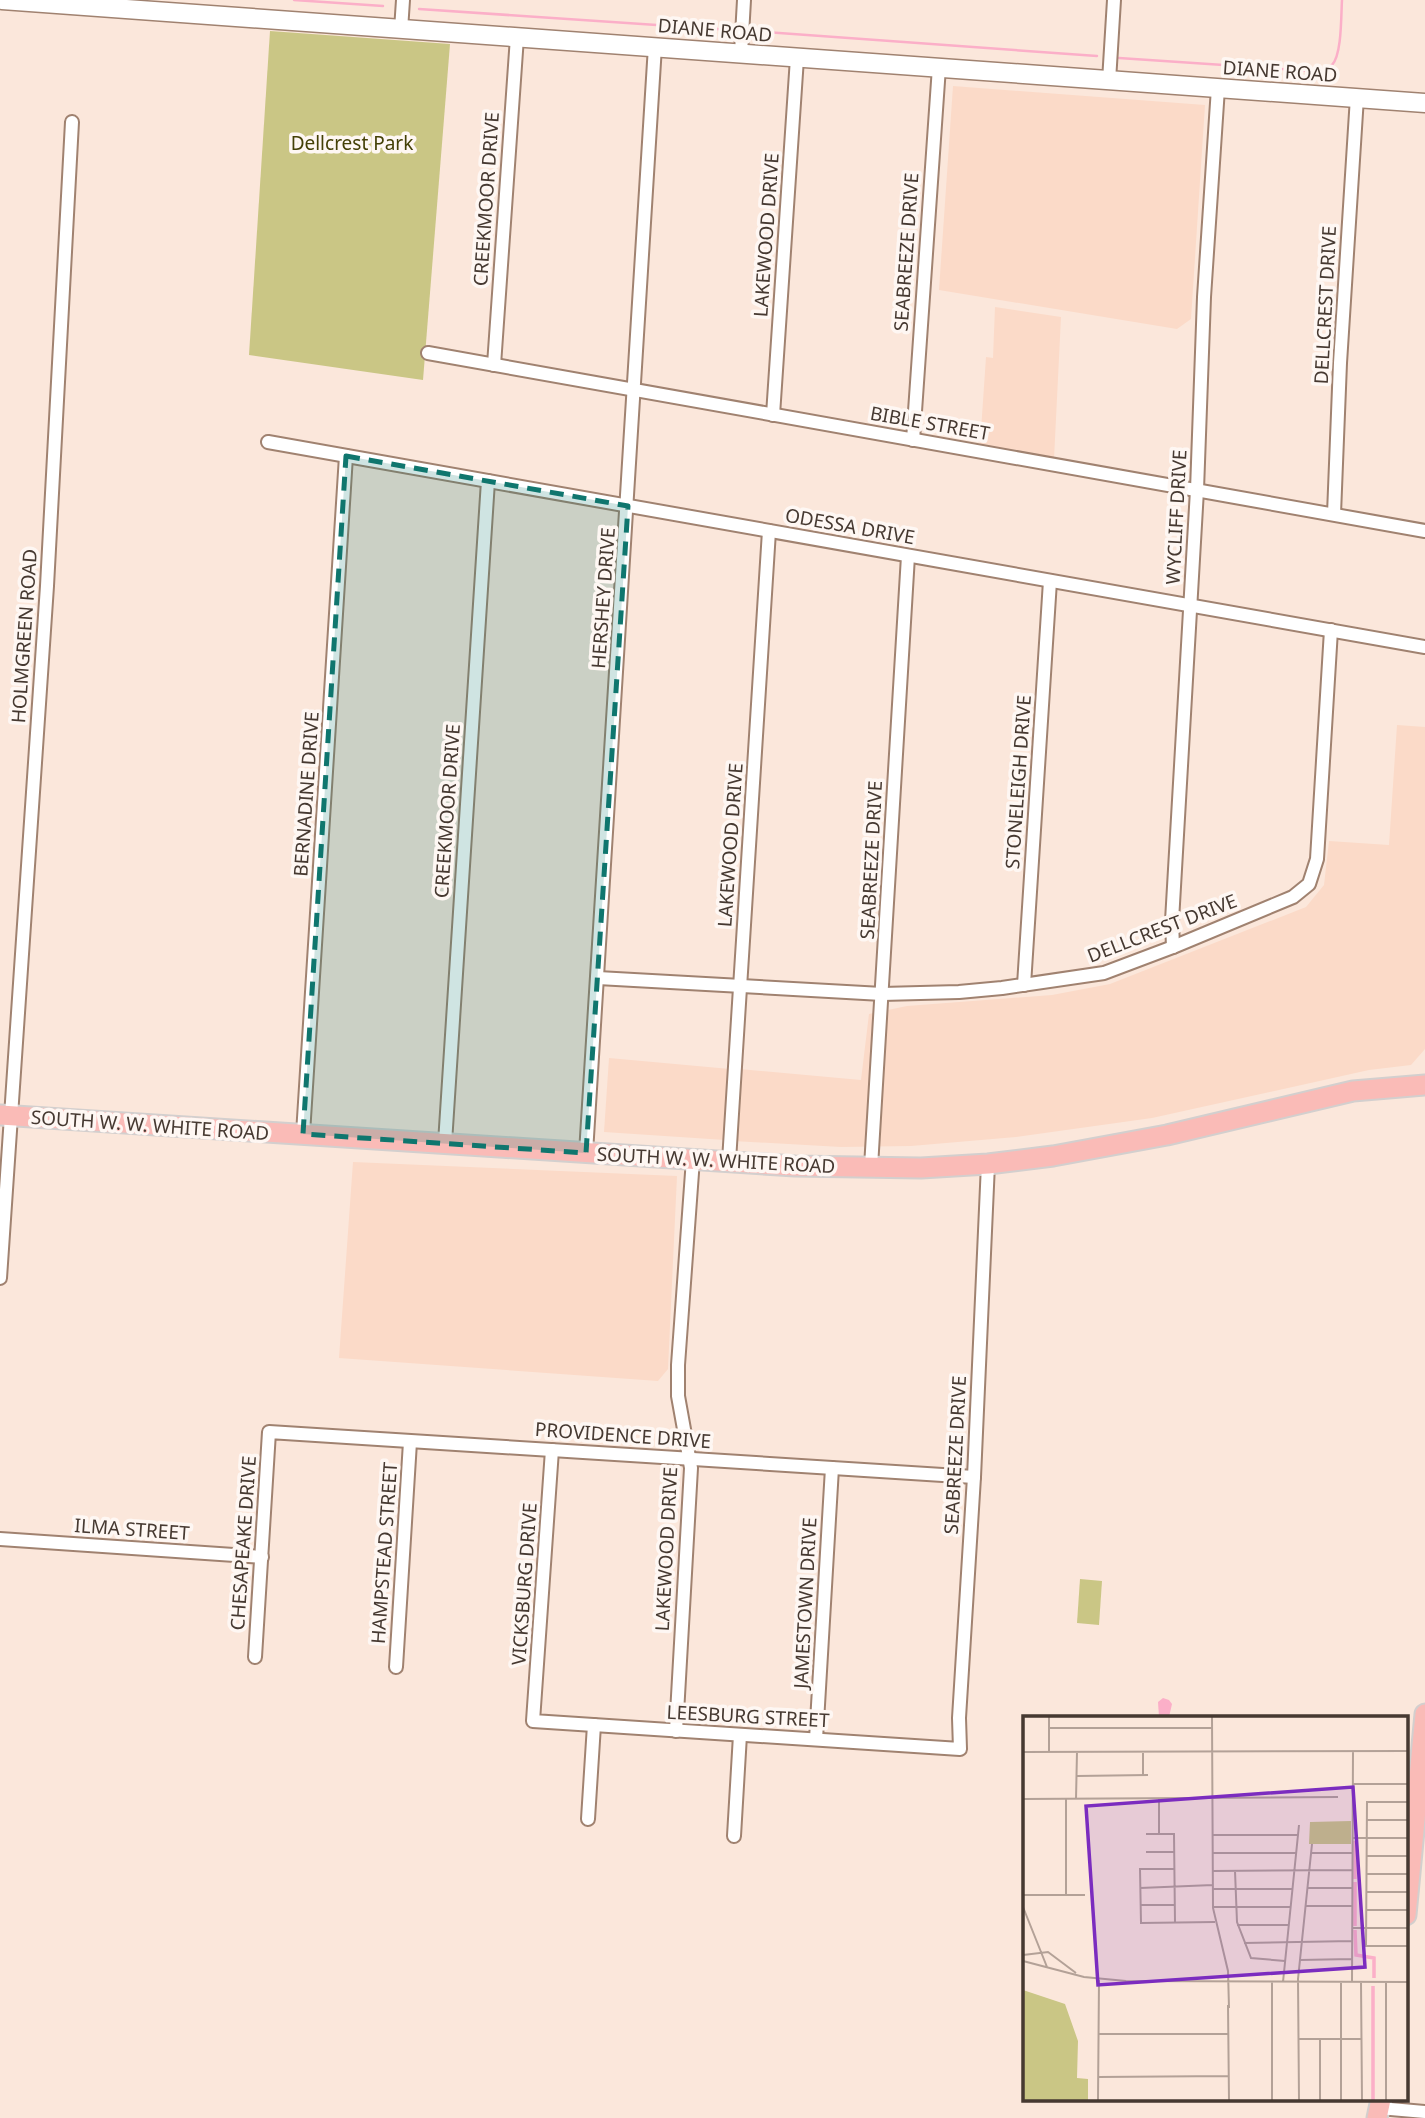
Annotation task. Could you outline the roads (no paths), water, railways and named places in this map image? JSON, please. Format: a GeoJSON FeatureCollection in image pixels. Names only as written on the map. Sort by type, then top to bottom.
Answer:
{"type":"FeatureCollection","features":[{"type":"Feature","properties":{"kind":"main road","name":"SOUTH W. W. WHITE ROAD"},"geometry":{"type":"LineString","coordinates":[[5,1115],[586,1153],[920,1168],[988,1164],[1053,1156],[1156,1138],[1353,1091],[1424,1083]]}},
{"type":"Feature","properties":{"kind":"main road"},"geometry":{"type":"LineString","coordinates":[[1408,1894],[1425,1714]]}},
{"type":"Feature","properties":{"kind":"street","name":"DIANE ROAD"},"geometry":{"type":"LineString","coordinates":[[2,0],[1425,103]]}},
{"type":"Feature","properties":{"kind":"street"},"geometry":{"type":"LineString","coordinates":[[401,30],[403,0]]}},
{"type":"Feature","properties":{"kind":"street"},"geometry":{"type":"LineString","coordinates":[[741,53],[744,0]]}},
{"type":"Feature","properties":{"kind":"street"},"geometry":{"type":"LineString","coordinates":[[1109,81],[1114,0]]}},
{"type":"Feature","properties":{"kind":"street","name":"CREEKMOOR DRIVE"},"geometry":{"type":"LineString","coordinates":[[494,365],[517,37]]}},
{"type":"Feature","properties":{"kind":"street","name":"HERSHEY DRIVE"},"geometry":{"type":"LineString","coordinates":[[586,1153],[655,46]]}},
{"type":"Feature","properties":{"kind":"street","name":"LAKEWOOD DRIVE"},"geometry":{"type":"LineString","coordinates":[[774,415],[797,58]]}},
{"type":"Feature","properties":{"kind":"street","name":"SEABREEZE DRIVE"},"geometry":{"type":"LineString","coordinates":[[913,440],[939,68]]}},
{"type":"Feature","properties":{"kind":"street","name":"WYCLIFF DRIVE"},"geometry":{"type":"LineString","coordinates":[[1173,947],[1171,920],[1191,606],[1204,297],[1218,88]]}},
{"type":"Feature","properties":{"kind":"street","name":"DELLCREST DRIVE"},"geometry":{"type":"LineString","coordinates":[[1334,514],[1340,363],[1357,97]]}},
{"type":"Feature","properties":{"kind":"street","name":"HOLMGREEN ROAD"},"geometry":{"type":"LineString","coordinates":[[0,1278],[5,1115],[47,586],[72,122]]}},
{"type":"Feature","properties":{"kind":"street","name":"BIBLE STREET"},"geometry":{"type":"LineString","coordinates":[[428,352],[1425,531]]}},
{"type":"Feature","properties":{"kind":"street","name":"ODESSA DRIVE"},"geometry":{"type":"LineString","coordinates":[[268,442],[1425,647]]}},
{"type":"Feature","properties":{"kind":"street","name":"BERNADINE DRIVE"},"geometry":{"type":"LineString","coordinates":[[303,1134],[346,456]]}},
{"type":"Feature","properties":{"kind":"street","name":"CREEKMOOR DRIVE"},"geometry":{"type":"LineString","coordinates":[[445,1143],[488,481]]}},
{"type":"Feature","properties":{"kind":"street","name":"LAKEWOOD DRIVE"},"geometry":{"type":"LineString","coordinates":[[729,1161],[769,531]]}},
{"type":"Feature","properties":{"kind":"street","name":"SEABREEZE DRIVE"},"geometry":{"type":"LineString","coordinates":[[871,1167],[908,556]]}},
{"type":"Feature","properties":{"kind":"street","name":"STONELEIGH DRIVE"},"geometry":{"type":"LineString","coordinates":[[1024,985],[1050,581]]}},
{"type":"Feature","properties":{"kind":"street","name":"DELLCREST DRIVE"},"geometry":{"type":"LineString","coordinates":[[598,978],[882,994],[959,992],[1024,985],[1091,977],[1173,947],[1293,897],[1309,884],[1317,859],[1331,630]]}},
{"type":"Feature","properties":{"kind":"street","name":"LAKEWOOD DRIVE"},"geometry":{"type":"LineString","coordinates":[[676,1731],[691,1488],[690,1459],[678,1396],[678,1365],[693,1159]]}},
{"type":"Feature","properties":{"kind":"street","name":"SEABREEZE DRIVE"},"geometry":{"type":"LineString","coordinates":[[960,1749],[959,1718],[974,1477],[988,1164]]}},
{"type":"Feature","properties":{"kind":"street","name":"PROVIDENCE DRIVE"},"geometry":{"type":"LineString","coordinates":[[269,1432],[974,1477]]}},
{"type":"Feature","properties":{"kind":"street","name":"CHESAPEAKE DRIVE"},"geometry":{"type":"LineString","coordinates":[[255,1657],[269,1432]]}},
{"type":"Feature","properties":{"kind":"street","name":"HAMPSTEAD STREET"},"geometry":{"type":"LineString","coordinates":[[396,1667],[410,1442]]}},
{"type":"Feature","properties":{"kind":"street","name":"VICKSBURG DRIVE"},"geometry":{"type":"LineString","coordinates":[[533,1721],[552,1450]]}},
{"type":"Feature","properties":{"kind":"street","name":"JAMESTOWN DRIVE"},"geometry":{"type":"LineString","coordinates":[[816,1740],[832,1468]]}},
{"type":"Feature","properties":{"kind":"street","name":"ILMA STREET"},"geometry":{"type":"LineString","coordinates":[[0,1539],[262,1557]]}},
{"type":"Feature","properties":{"kind":"street","name":"LEESBURG STREET"},"geometry":{"type":"LineString","coordinates":[[533,1721],[960,1749]]}},
{"type":"Feature","properties":{"kind":"street"},"geometry":{"type":"LineString","coordinates":[[588,1819],[594,1726]]}},
{"type":"Feature","properties":{"kind":"street"},"geometry":{"type":"LineString","coordinates":[[734,1836],[740,1735]]}},
{"type":"Feature","properties":{"kind":"street"},"geometry":{"type":"LineString","coordinates":[[1379,2108],[1425,2112]]}},
{"type":"Feature","properties":{"kind":"waterway"},"geometry":{"type":"LineString","coordinates":[[294,0],[383,6]]}},
{"type":"Feature","properties":{"kind":"waterway"},"geometry":{"type":"LineString","coordinates":[[1119,58],[1311,71],[1325,69],[1332,65],[1338,53],[1342,0]]}},
{"type":"Feature","properties":{"kind":"waterway"},"geometry":{"type":"LineString","coordinates":[[419,9],[731,30]]}},
{"type":"Feature","properties":{"kind":"waterway"},"geometry":{"type":"LineString","coordinates":[[752,31],[1097,56]]}},
{"type":"Feature","properties":{"kind":"park label","name":"Dellcrest Park"},"geometry":{"type":"Point","coordinates":[352,143]}}]}
